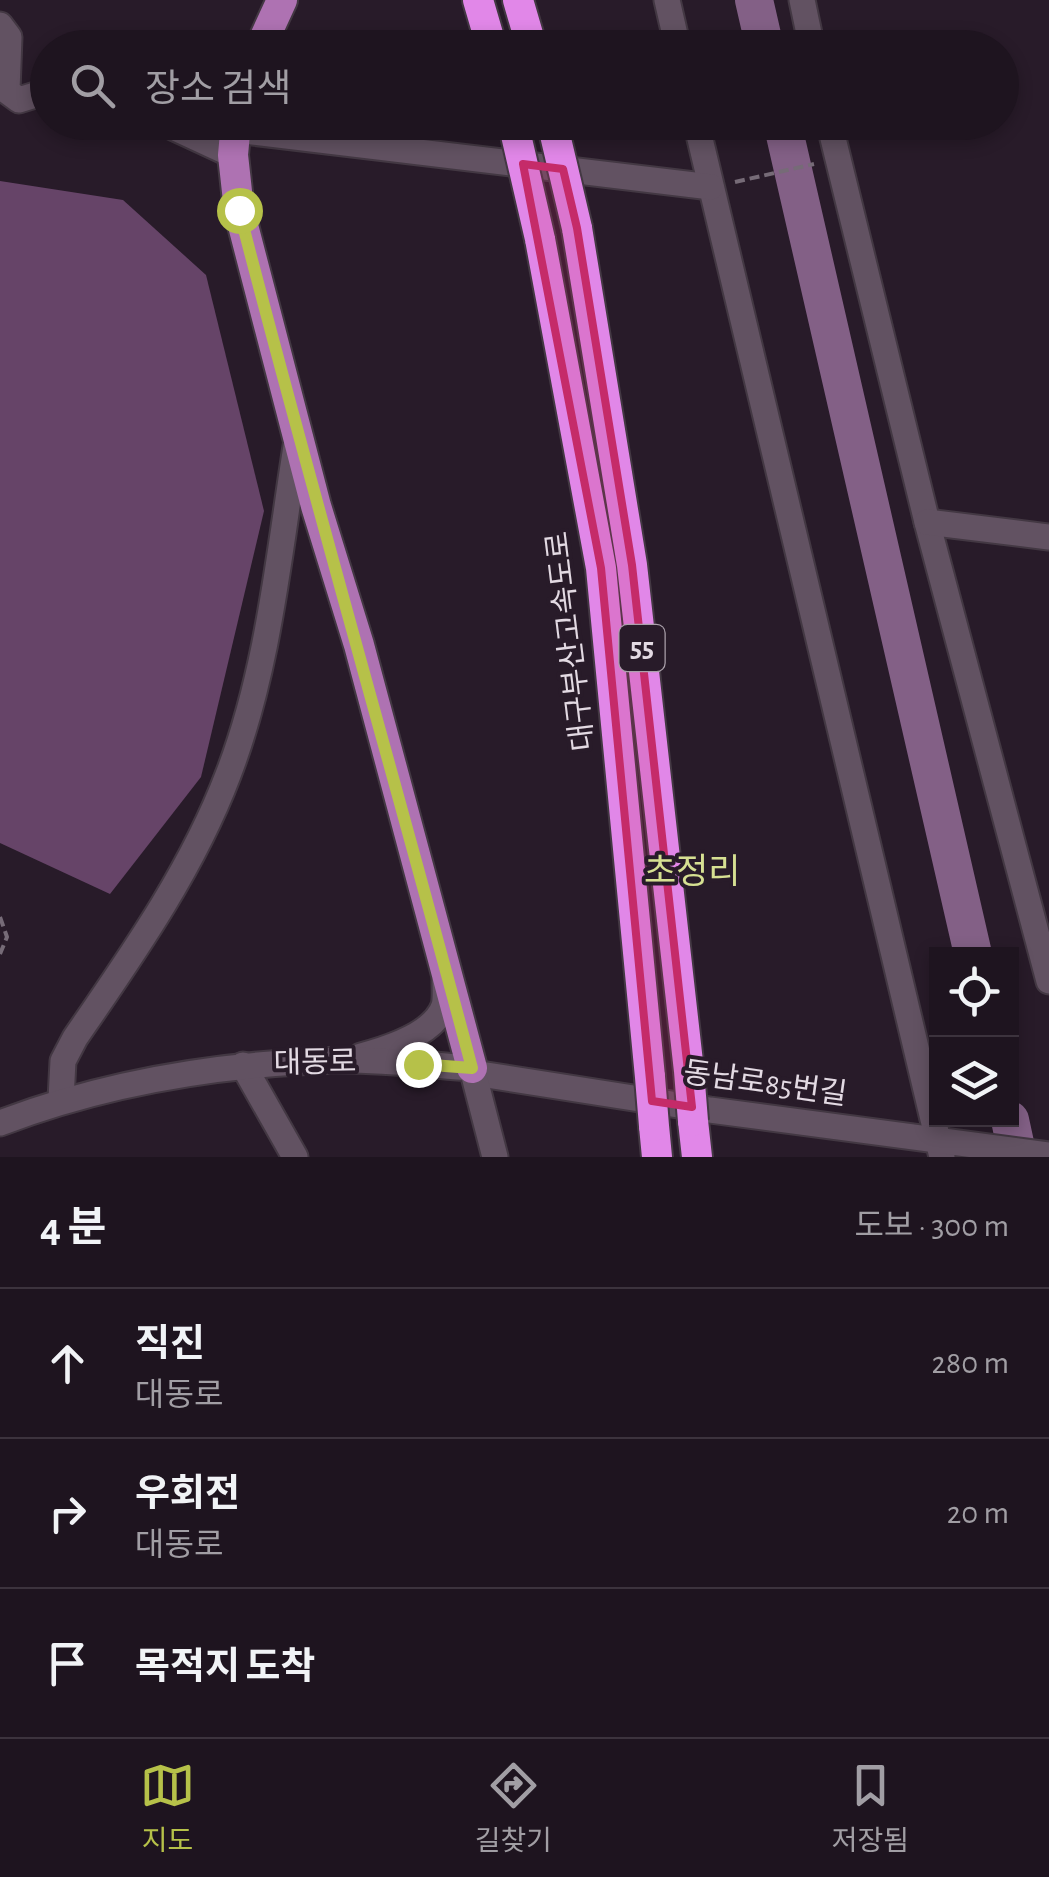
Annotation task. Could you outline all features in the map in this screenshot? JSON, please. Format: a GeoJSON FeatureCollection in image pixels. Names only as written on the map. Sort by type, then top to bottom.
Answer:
{"type":"FeatureCollection","features":[{"type":"Feature","properties":{"kind":"highway"},"geometry":{"type":"LineString","coordinates":[[478,0],[487,30]]}},
{"type":"Feature","properties":{"kind":"highway"},"geometry":{"type":"LineString","coordinates":[[518,0],[527,30]]}},
{"type":"Feature","properties":{"kind":"highway","name":"대구부산고속도로"},"geometry":{"type":"LineString","coordinates":[[517,140],[540,239],[602,568],[657,1157]]}},
{"type":"Feature","properties":{"kind":"highway","name":"55"},"geometry":{"type":"LineString","coordinates":[[556,140],[577,228],[632,565],[697,1157]]}},
{"type":"Feature","properties":{"kind":"main road"},"geometry":{"type":"LineString","coordinates":[[268,30],[282,0]]}},
{"type":"Feature","properties":{"kind":"main road"},"geometry":{"type":"LineString","coordinates":[[235,140],[239,210],[473,1071]]}},
{"type":"Feature","properties":{"kind":"street"},"geometry":{"type":"LineString","coordinates":[[667,0],[674,30]]}},
{"type":"Feature","properties":{"kind":"street"},"geometry":{"type":"LineString","coordinates":[[802,0],[808,30]]}},
{"type":"Feature","properties":{"kind":"street"},"geometry":{"type":"LineString","coordinates":[[0,25],[10,37],[7,92],[19,100],[30,97]]}},
{"type":"Feature","properties":{"kind":"street"},"geometry":{"type":"LineString","coordinates":[[275,140],[721,185]]}},
{"type":"Feature","properties":{"kind":"street"},"geometry":{"type":"LineString","coordinates":[[703,140],[721,185],[940,1149]]}},
{"type":"Feature","properties":{"kind":"street"},"geometry":{"type":"LineString","coordinates":[[833,140],[927,522],[1049,981]]}},
{"type":"Feature","properties":{"kind":"street"},"geometry":{"type":"LineString","coordinates":[[61,1099],[63,1061],[176,883],[228,776],[260,669],[298,435]]}},
{"type":"Feature","properties":{"kind":"street"},"geometry":{"type":"LineString","coordinates":[[927,522],[1049,537]]}},
{"type":"Feature","properties":{"kind":"street"},"geometry":{"type":"LineString","coordinates":[[346,1060],[383,1050],[426,1026],[444,1007],[446,971]]}},
{"type":"Feature","properties":{"kind":"street","name":"대동로"},"geometry":{"type":"LineString","coordinates":[[0,1123],[61,1099],[213,1068],[346,1060],[473,1071]]}},
{"type":"Feature","properties":{"kind":"street"},"geometry":{"type":"LineString","coordinates":[[243,1065],[295,1157]]}},
{"type":"Feature","properties":{"kind":"street"},"geometry":{"type":"LineString","coordinates":[[473,1071],[495,1157]]}},
{"type":"Feature","properties":{"kind":"street","name":"동남로85번길"},"geometry":{"type":"LineString","coordinates":[[473,1071],[940,1149],[974,1145],[1049,1155]]}},
{"type":"Feature","properties":{"kind":"path"},"geometry":{"type":"LineString","coordinates":[[721,185],[824,161]]}},
{"type":"Feature","properties":{"kind":"path"},"geometry":{"type":"LineString","coordinates":[[0,917],[7,937],[0,954]]}},
{"type":"Feature","properties":{"kind":"highlighted area"},"geometry":{"type":"Polygon","coordinates":[[[523,164],[563,169],[577,228],[632,565],[692,1107],[652,1101],[601,568],[523,164]]]}},
{"type":"Feature","properties":{"kind":"shaded area"},"geometry":{"type":"Polygon","coordinates":[[[0,181],[123,200],[206,275],[264,511],[201,777],[110,894],[0,843],[0,181]]]}},
{"type":"Feature","properties":{"kind":"waterway"},"geometry":{"type":"LineString","coordinates":[[754,0],[761,30]]}},
{"type":"Feature","properties":{"kind":"waterway"},"geometry":{"type":"LineString","coordinates":[[786,140],[971,947]]}},
{"type":"Feature","properties":{"kind":"waterway"},"geometry":{"type":"LineString","coordinates":[[1012,1127],[1018,1157]]}},
{"type":"Feature","properties":{"kind":"district","name":"초정리"},"geometry":{"type":"Point","coordinates":[692,872]}},
{"type":"Feature","properties":{"kind":"route"},"geometry":{"type":"LineString","coordinates":[[239,210],[316,506],[358,646],[472,1068],[418,1064]]}}]}
